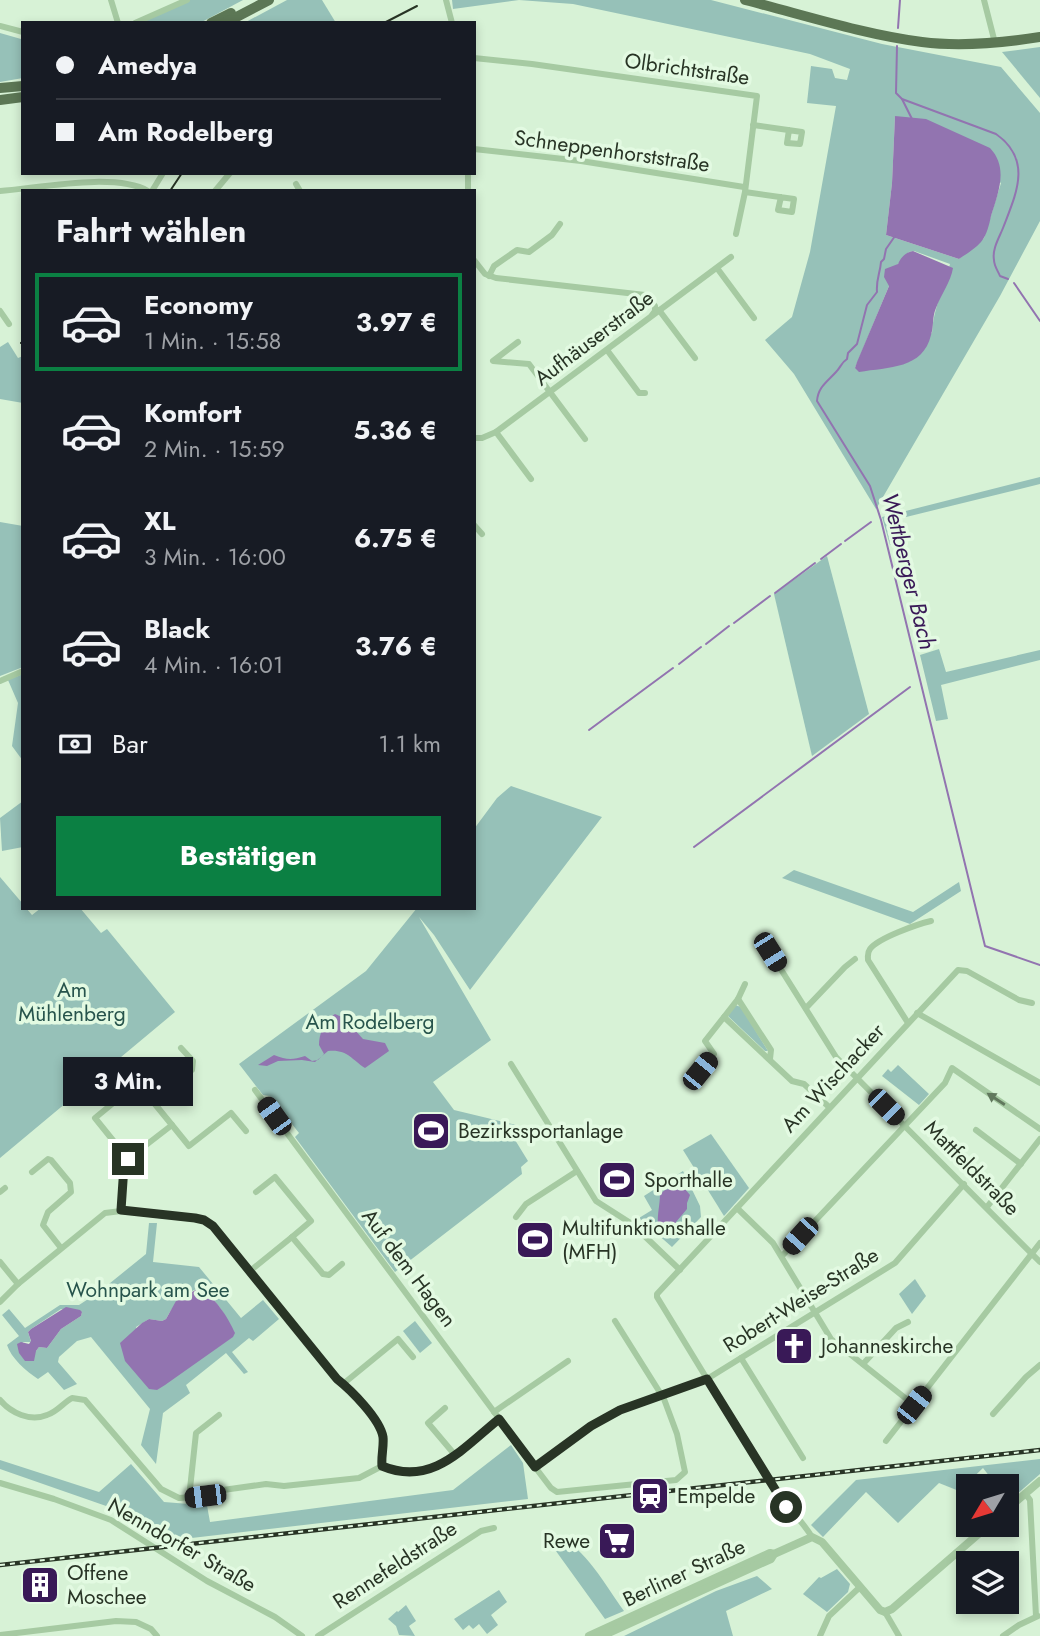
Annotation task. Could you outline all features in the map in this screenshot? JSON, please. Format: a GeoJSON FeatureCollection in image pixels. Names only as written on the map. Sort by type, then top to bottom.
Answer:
{"type":"FeatureCollection","features":[{"type":"Feature","properties":{"kind":"main road"},"geometry":{"type":"LineString","coordinates":[[215,21],[255,0]]}},
{"type":"Feature","properties":{"kind":"main road"},"geometry":{"type":"LineString","coordinates":[[229,21],[270,0]]}},
{"type":"Feature","properties":{"kind":"main road"},"geometry":{"type":"LineString","coordinates":[[745,0],[877,34],[924,42],[995,43],[1040,37]]}},
{"type":"Feature","properties":{"kind":"main road"},"geometry":{"type":"LineString","coordinates":[[0,88],[21,86]]}},
{"type":"Feature","properties":{"kind":"main road"},"geometry":{"type":"LineString","coordinates":[[0,100],[21,97]]}},
{"type":"Feature","properties":{"kind":"street"},"geometry":{"type":"LineString","coordinates":[[111,0],[117,21]]}},
{"type":"Feature","properties":{"kind":"street"},"geometry":{"type":"LineString","coordinates":[[140,21],[187,0]]}},
{"type":"Feature","properties":{"kind":"street"},"geometry":{"type":"LineString","coordinates":[[446,0],[452,21]]}},
{"type":"Feature","properties":{"kind":"street"},"geometry":{"type":"LineString","coordinates":[[984,0],[995,43]]}},
{"type":"Feature","properties":{"kind":"street"},"geometry":{"type":"LineString","coordinates":[[0,26],[21,31]]}},
{"type":"Feature","properties":{"kind":"street","name":"Olbrichtstraße"},"geometry":{"type":"LineString","coordinates":[[476,58],[757,96],[736,234]]}},
{"type":"Feature","properties":{"kind":"street"},"geometry":{"type":"LineString","coordinates":[[753,125],[789,130]]}},
{"type":"Feature","properties":{"kind":"street","name":"Schneppenhorststraße"},"geometry":{"type":"LineString","coordinates":[[476,149],[581,161],[781,197]]}},
{"type":"Feature","properties":{"kind":"street"},"geometry":{"type":"LineString","coordinates":[[217,189],[228,175]]}},
{"type":"Feature","properties":{"kind":"street"},"geometry":{"type":"LineString","coordinates":[[23,189],[115,181],[137,184],[146,189]]}},
{"type":"Feature","properties":{"kind":"street"},"geometry":{"type":"LineString","coordinates":[[0,191],[21,189]]}},
{"type":"Feature","properties":{"kind":"street"},"geometry":{"type":"LineString","coordinates":[[489,276],[494,266],[517,250],[529,252],[552,235],[560,223]]}},
{"type":"Feature","properties":{"kind":"street","name":"Aufhäuserstraße"},"geometry":{"type":"LineString","coordinates":[[476,438],[490,436],[496,432],[731,257]]}},
{"type":"Feature","properties":{"kind":"street"},"geometry":{"type":"LineString","coordinates":[[476,262],[489,276],[645,295],[655,306],[649,319]]}},
{"type":"Feature","properties":{"kind":"street"},"geometry":{"type":"LineString","coordinates":[[717,268],[754,318]]}},
{"type":"Feature","properties":{"kind":"street"},"geometry":{"type":"LineString","coordinates":[[659,310],[695,358]]}},
{"type":"Feature","properties":{"kind":"street"},"geometry":{"type":"LineString","coordinates":[[0,311],[9,324]]}},
{"type":"Feature","properties":{"kind":"street"},"geometry":{"type":"LineString","coordinates":[[518,342],[494,360],[529,364],[585,439]]}},
{"type":"Feature","properties":{"kind":"street"},"geometry":{"type":"LineString","coordinates":[[607,350],[639,393],[645,393]]}},
{"type":"Feature","properties":{"kind":"street"},"geometry":{"type":"LineString","coordinates":[[496,432],[531,479]]}},
{"type":"Feature","properties":{"kind":"street"},"geometry":{"type":"LineString","coordinates":[[476,527],[482,534]]}},
{"type":"Feature","properties":{"kind":"street"},"geometry":{"type":"LineString","coordinates":[[0,681],[21,672]]}},
{"type":"Feature","properties":{"kind":"street"},"geometry":{"type":"LineString","coordinates":[[908,1023],[868,960],[868,953],[870,948],[887,938],[931,921]]}},
{"type":"Feature","properties":{"kind":"street","name":"Mattfeldstraße"},"geometry":{"type":"LineString","coordinates":[[772,950],[770,952],[836,1057],[1040,1262]]}},
{"type":"Feature","properties":{"kind":"street"},"geometry":{"type":"LineString","coordinates":[[806,1009],[855,959]]}},
{"type":"Feature","properties":{"kind":"street","name":"Am Wischacker"},"geometry":{"type":"LineString","coordinates":[[707,1379],[657,1294],[958,970],[967,971],[1019,1000],[1032,1003]]}},
{"type":"Feature","properties":{"kind":"street"},"geometry":{"type":"LineString","coordinates":[[700,1071],[714,1054],[705,1041],[738,999],[745,984]]}},
{"type":"Feature","properties":{"kind":"street"},"geometry":{"type":"LineString","coordinates":[[738,999],[771,1050],[770,1059]]}},
{"type":"Feature","properties":{"kind":"street"},"geometry":{"type":"LineString","coordinates":[[917,1013],[1040,1083]]}},
{"type":"Feature","properties":{"kind":"street"},"geometry":{"type":"LineString","coordinates":[[724,1017],[792,1081],[804,1084],[830,1107]]}},
{"type":"Feature","properties":{"kind":"street"},"geometry":{"type":"LineString","coordinates":[[181,1048],[193,1062],[192,1070],[156,1098],[154,1103],[189,1146],[231,1113],[247,1131]]}},
{"type":"Feature","properties":{"kind":"street"},"geometry":{"type":"LineString","coordinates":[[512,1064],[596,1201],[632,1224],[680,1270]]}},
{"type":"Feature","properties":{"kind":"street"},"geometry":{"type":"LineString","coordinates":[[782,1256],[944,1083],[952,1069],[1040,1129]]}},
{"type":"Feature","properties":{"kind":"street","name":"Auf dem Hagen"},"geometry":{"type":"LineString","coordinates":[[255,1090],[551,1488],[564,1493],[676,1480],[685,1472],[684,1461],[673,1421],[661,1394]]}},
{"type":"Feature","properties":{"kind":"street"},"geometry":{"type":"LineString","coordinates":[[111,1104],[95,1118],[128,1159]]}},
{"type":"Feature","properties":{"kind":"street"},"geometry":{"type":"LineString","coordinates":[[121,1210],[124,1166],[128,1159],[172,1125]]}},
{"type":"Feature","properties":{"kind":"street"},"geometry":{"type":"LineString","coordinates":[[976,1130],[1021,1164]]}},
{"type":"Feature","properties":{"kind":"street"},"geometry":{"type":"LineString","coordinates":[[987,1207],[1040,1139]]}},
{"type":"Feature","properties":{"kind":"street"},"geometry":{"type":"LineString","coordinates":[[32,1172],[48,1159],[70,1183],[71,1192],[48,1212],[43,1224],[61,1248]]}},
{"type":"Feature","properties":{"kind":"street"},"geometry":{"type":"LineString","coordinates":[[516,1217],[526,1204],[577,1171]]}},
{"type":"Feature","properties":{"kind":"street"},"geometry":{"type":"LineString","coordinates":[[250,1271],[311,1221],[275,1177],[256,1192]]}},
{"type":"Feature","properties":{"kind":"street","name":"Robert-Weise-Straße"},"geometry":{"type":"LineString","coordinates":[[535,1467],[591,1426],[620,1410],[707,1379],[895,1263],[964,1184]]}},
{"type":"Feature","properties":{"kind":"street"},"geometry":{"type":"LineString","coordinates":[[737,1208],[773,1243],[831,1339],[914,1405]]}},
{"type":"Feature","properties":{"kind":"street"},"geometry":{"type":"LineString","coordinates":[[0,1302],[105,1213],[121,1210],[204,1220],[213,1226],[381,1429],[382,1466]]}},
{"type":"Feature","properties":{"kind":"street"},"geometry":{"type":"LineString","coordinates":[[292,1237],[323,1274],[329,1275],[342,1264]]}},
{"type":"Feature","properties":{"kind":"street"},"geometry":{"type":"LineString","coordinates":[[886,1441],[1040,1243]]}},
{"type":"Feature","properties":{"kind":"street"},"geometry":{"type":"LineString","coordinates":[[0,1262],[18,1284]]}},
{"type":"Feature","properties":{"kind":"street"},"geometry":{"type":"LineString","coordinates":[[615,1321],[661,1394]]}},
{"type":"Feature","properties":{"kind":"street"},"geometry":{"type":"LineString","coordinates":[[863,1364],[896,1328],[908,1322]]}},
{"type":"Feature","properties":{"kind":"street"},"geometry":{"type":"LineString","coordinates":[[343,1384],[398,1339],[413,1357]]}},
{"type":"Feature","properties":{"kind":"street"},"geometry":{"type":"LineString","coordinates":[[741,1358],[803,1458]]}},
{"type":"Feature","properties":{"kind":"street"},"geometry":{"type":"LineString","coordinates":[[494,1412],[568,1361]]}},
{"type":"Feature","properties":{"kind":"street"},"geometry":{"type":"LineString","coordinates":[[993,1414],[1040,1365]]}},
{"type":"Feature","properties":{"kind":"street"},"geometry":{"type":"LineString","coordinates":[[707,1379],[786,1507],[802,1522],[812,1537],[822,1542],[885,1612],[899,1636]]}},
{"type":"Feature","properties":{"kind":"street"},"geometry":{"type":"LineString","coordinates":[[0,1399],[10,1412],[40,1417],[51,1413],[72,1398],[85,1400],[160,1489],[179,1498],[205,1496],[216,1491],[267,1484],[284,1486],[359,1478],[382,1466],[399,1472],[433,1469],[455,1455],[499,1419]]}},
{"type":"Feature","properties":{"kind":"street"},"geometry":{"type":"LineString","coordinates":[[445,1408],[428,1423],[455,1455]]}},
{"type":"Feature","properties":{"kind":"street"},"geometry":{"type":"LineString","coordinates":[[189,1498],[196,1433],[219,1415]]}},
{"type":"Feature","properties":{"kind":"street"},"geometry":{"type":"LineString","coordinates":[[1019,1499],[1040,1480]]}},
{"type":"Feature","properties":{"kind":"street","name":"Nenndorfer Straße"},"geometry":{"type":"LineString","coordinates":[[0,1483],[111,1520],[207,1581],[275,1617],[302,1636]]}},
{"type":"Feature","properties":{"kind":"street"},"geometry":{"type":"LineString","coordinates":[[1003,1636],[1038,1615],[1030,1500],[1026,1493]]}},
{"type":"Feature","properties":{"kind":"street","name":"Rennefeldstraße"},"geometry":{"type":"LineString","coordinates":[[318,1636],[481,1531],[494,1528]]}},
{"type":"Feature","properties":{"kind":"street"},"geometry":{"type":"LineString","coordinates":[[774,1554],[812,1537]]}},
{"type":"Feature","properties":{"kind":"street"},"geometry":{"type":"LineString","coordinates":[[885,1612],[892,1609],[975,1537]]}},
{"type":"Feature","properties":{"kind":"street","name":"Berliner Straße"},"geometry":{"type":"LineString","coordinates":[[589,1636],[770,1553],[774,1554],[771,1559],[602,1636]]}},
{"type":"Feature","properties":{"kind":"street"},"geometry":{"type":"LineString","coordinates":[[820,1636],[829,1616],[860,1587]]}},
{"type":"Feature","properties":{"kind":"street"},"geometry":{"type":"LineString","coordinates":[[0,1635],[116,1621],[136,1622],[151,1629],[157,1636]]}},
{"type":"Feature","properties":{"kind":"green space"},"geometry":{"type":"Polygon","coordinates":[[[187,0],[243,0],[204,21],[138,21],[187,0]]]}},
{"type":"Feature","properties":{"kind":"green space"},"geometry":{"type":"Polygon","coordinates":[[[287,0],[322,0],[335,21],[248,21],[287,0]]]}},
{"type":"Feature","properties":{"kind":"green space"},"geometry":{"type":"Polygon","coordinates":[[[452,0],[519,0],[453,9],[452,0]]]}},
{"type":"Feature","properties":{"kind":"green space"},"geometry":{"type":"Polygon","coordinates":[[[519,0],[711,0],[882,44],[1001,67],[1040,113],[1040,221],[1000,296],[876,509],[794,374],[765,340],[792,317],[810,252],[836,106],[807,103],[811,66],[832,69],[835,78],[847,80],[850,69],[810,54],[573,4],[519,0]],[[895,116],[886,235],[959,259],[984,238],[1001,183],[895,116]],[[914,251],[909,252],[898,264],[855,368],[932,333],[950,264],[914,251]]]}},
{"type":"Feature","properties":{"kind":"green space"},"geometry":{"type":"Polygon","coordinates":[[[0,33],[21,39],[21,78],[0,82],[0,33]]]}},
{"type":"Feature","properties":{"kind":"green space"},"geometry":{"type":"Polygon","coordinates":[[[1040,47],[1040,98],[1002,52],[1040,47]]]}},
{"type":"Feature","properties":{"kind":"green space"},"geometry":{"type":"Polygon","coordinates":[[[8,342],[18,358],[21,357],[21,403],[0,399],[0,347],[8,342]]]}},
{"type":"Feature","properties":{"kind":"green space"},"geometry":{"type":"Polygon","coordinates":[[[1040,477],[1040,484],[898,519],[904,542],[890,545],[882,517],[1040,477]]]}},
{"type":"Feature","properties":{"kind":"green space"},"geometry":{"type":"Polygon","coordinates":[[[0,522],[21,526],[21,668],[0,676],[0,522]]]}},
{"type":"Feature","properties":{"kind":"green space"},"geometry":{"type":"Polygon","coordinates":[[[827,556],[869,714],[812,756],[774,594],[827,556]]]}},
{"type":"Feature","properties":{"kind":"green space"},"geometry":{"type":"Polygon","coordinates":[[[939,649],[946,672],[1040,650],[1040,660],[941,685],[948,719],[936,721],[920,655],[939,649]]]}},
{"type":"Feature","properties":{"kind":"green space"},"geometry":{"type":"Polygon","coordinates":[[[21,675],[21,758],[12,746],[18,703],[8,680],[21,675]]]}},
{"type":"Feature","properties":{"kind":"green space","name":"Am Rodelberg"},"geometry":{"type":"Polygon","coordinates":[[[511,786],[602,817],[470,990],[419,917],[491,1040],[433,1082],[454,1110],[524,1127],[512,1135],[528,1161],[521,1167],[522,1174],[395,1272],[295,1137],[299,1133],[270,1096],[263,1095],[239,1064],[366,971],[415,910],[476,910],[476,826],[497,798],[511,786]]]}},
{"type":"Feature","properties":{"kind":"green space"},"geometry":{"type":"Polygon","coordinates":[[[21,802],[21,847],[2,851],[0,818],[21,802]]]}},
{"type":"Feature","properties":{"kind":"green space"},"geometry":{"type":"Polygon","coordinates":[[[794,870],[913,912],[959,882],[961,891],[910,924],[782,878],[794,870]]]}},
{"type":"Feature","properties":{"kind":"green space","name":"Am Mühlenberg"},"geometry":{"type":"Polygon","coordinates":[[[0,877],[21,902],[21,910],[28,910],[32,915],[38,910],[82,910],[101,933],[107,929],[175,1012],[0,1158],[0,877]]]}},
{"type":"Feature","properties":{"kind":"green space"},"geometry":{"type":"Polygon","coordinates":[[[735,1005],[741,1007],[768,1051],[728,1016],[735,1005]]]}},
{"type":"Feature","properties":{"kind":"green space"},"geometry":{"type":"Polygon","coordinates":[[[898,1065],[929,1094],[919,1105],[882,1076],[888,1069],[891,1072],[898,1065]]]}},
{"type":"Feature","properties":{"kind":"green space"},"geometry":{"type":"Polygon","coordinates":[[[711,1134],[749,1188],[724,1216],[683,1150],[711,1134]]]}},
{"type":"Feature","properties":{"kind":"green space"},"geometry":{"type":"Polygon","coordinates":[[[683,1171],[700,1206],[701,1217],[672,1247],[639,1218],[652,1210],[644,1196],[683,1171]]]}},
{"type":"Feature","properties":{"kind":"green space","name":"Wohnpark am See"},"geometry":{"type":"Polygon","coordinates":[[[149,1223],[157,1223],[153,1262],[199,1267],[241,1318],[263,1300],[279,1319],[253,1341],[249,1338],[232,1352],[248,1372],[244,1374],[226,1353],[186,1385],[190,1393],[163,1413],[156,1464],[141,1445],[150,1409],[91,1337],[77,1341],[59,1357],[58,1362],[77,1384],[64,1390],[48,1372],[38,1379],[15,1359],[7,1345],[19,1336],[2,1315],[9,1309],[25,1328],[60,1305],[79,1305],[146,1254],[149,1223]],[[199,1288],[179,1300],[166,1319],[149,1319],[136,1327],[156,1390],[232,1337],[221,1310],[211,1297],[199,1288]],[[61,1309],[28,1332],[31,1342],[23,1342],[19,1353],[36,1351],[39,1347],[47,1348],[61,1329],[81,1316],[82,1312],[61,1309]]]}},
{"type":"Feature","properties":{"kind":"green space"},"geometry":{"type":"Polygon","coordinates":[[[915,1279],[926,1296],[912,1314],[899,1294],[915,1279]]]}},
{"type":"Feature","properties":{"kind":"green space"},"geometry":{"type":"Polygon","coordinates":[[[415,1321],[432,1343],[420,1353],[403,1331],[415,1321]]]}},
{"type":"Feature","properties":{"kind":"green space"},"geometry":{"type":"Polygon","coordinates":[[[511,1445],[523,1463],[528,1499],[183,1539],[145,1528],[109,1507],[0,1469],[0,1460],[99,1492],[131,1464],[164,1502],[189,1504],[206,1500],[210,1522],[453,1490],[511,1445]]]}},
{"type":"Feature","properties":{"kind":"green space"},"geometry":{"type":"Polygon","coordinates":[[[1040,1459],[1040,1474],[1019,1492],[1019,1474],[988,1474],[983,1468],[977,1474],[956,1474],[956,1490],[939,1483],[898,1523],[866,1492],[823,1537],[811,1525],[856,1480],[1040,1459]]]}},
{"type":"Feature","properties":{"kind":"green space"},"geometry":{"type":"Polygon","coordinates":[[[556,1535],[586,1558],[624,1611],[605,1619],[548,1540],[550,1536],[556,1535]]]}},
{"type":"Feature","properties":{"kind":"green space"},"geometry":{"type":"Polygon","coordinates":[[[837,1569],[850,1584],[848,1592],[827,1612],[803,1594],[819,1577],[837,1569]]]}},
{"type":"Feature","properties":{"kind":"green space"},"geometry":{"type":"Polygon","coordinates":[[[757,1576],[772,1589],[726,1611],[733,1636],[624,1636],[716,1591],[757,1576]]]}},
{"type":"Feature","properties":{"kind":"green space"},"geometry":{"type":"Polygon","coordinates":[[[499,1590],[507,1602],[491,1615],[498,1625],[487,1634],[479,1624],[473,1629],[469,1625],[463,1630],[454,1619],[499,1590]]]}},
{"type":"Feature","properties":{"kind":"green space"},"geometry":{"type":"Polygon","coordinates":[[[406,1605],[416,1621],[409,1626],[415,1636],[399,1635],[396,1626],[388,1619],[406,1605]]]}},
{"type":"Feature","properties":{"kind":"shaded area"},"geometry":{"type":"Polygon","coordinates":[[[895,116],[926,119],[990,148],[996,156],[1001,172],[988,230],[979,245],[959,259],[886,235],[895,116]]]}},
{"type":"Feature","properties":{"kind":"shaded area"},"geometry":{"type":"Polygon","coordinates":[[[913,251],[953,268],[935,311],[927,346],[913,360],[903,364],[859,372],[855,368],[857,362],[889,286],[884,277],[885,269],[898,264],[904,255],[913,251]]]}},
{"type":"Feature","properties":{"kind":"shaded area"},"geometry":{"type":"Polygon","coordinates":[[[335,1014],[344,1018],[363,1039],[385,1043],[389,1051],[365,1068],[340,1052],[328,1051],[322,1056],[324,1054],[319,1045],[321,1032],[335,1014]]]}},
{"type":"Feature","properties":{"kind":"shaded area"},"geometry":{"type":"Polygon","coordinates":[[[274,1055],[290,1059],[305,1056],[312,1061],[317,1060],[315,1062],[278,1061],[267,1066],[258,1065],[274,1055]]]}},
{"type":"Feature","properties":{"kind":"shaded area"},"geometry":{"type":"Polygon","coordinates":[[[678,1187],[685,1189],[690,1195],[687,1209],[675,1227],[668,1231],[658,1225],[660,1194],[678,1187]]]}},
{"type":"Feature","properties":{"kind":"shaded area"},"geometry":{"type":"Polygon","coordinates":[[[199,1288],[220,1308],[235,1333],[165,1385],[157,1390],[149,1389],[125,1361],[120,1343],[149,1319],[166,1319],[176,1301],[199,1288]]]}},
{"type":"Feature","properties":{"kind":"shaded area"},"geometry":{"type":"Polygon","coordinates":[[[66,1307],[80,1310],[81,1316],[61,1329],[47,1348],[39,1347],[34,1361],[25,1361],[17,1344],[29,1344],[31,1341],[28,1332],[31,1329],[66,1307]]]}},
{"type":"Feature","properties":{"kind":"waterway"},"geometry":{"type":"LineString","coordinates":[[898,28],[900,0]]}},
{"type":"Feature","properties":{"kind":"waterway"},"geometry":{"type":"LineString","coordinates":[[897,46],[896,93],[902,99],[996,134],[1015,155],[1018,166],[1016,190],[994,256],[1000,276],[1008,279]]}},
{"type":"Feature","properties":{"kind":"waterway","name":"Wettberger Bach"},"geometry":{"type":"LineString","coordinates":[[902,99],[912,119]]}},
{"type":"Feature","properties":{"kind":"waterway","name":"Wettberger Bach"},"geometry":{"type":"LineString","coordinates":[[895,236],[881,262],[877,292],[867,305],[857,344],[821,388],[817,401],[870,486],[881,520],[985,946],[1040,965]]}},
{"type":"Feature","properties":{"kind":"waterway"},"geometry":{"type":"LineString","coordinates":[[1014,283],[1040,321]]}},
{"type":"Feature","properties":{"kind":"waterway"},"geometry":{"type":"LineString","coordinates":[[845,541],[871,522]]}},
{"type":"Feature","properties":{"kind":"waterway"},"geometry":{"type":"LineString","coordinates":[[821,559],[841,544]]}},
{"type":"Feature","properties":{"kind":"waterway"},"geometry":{"type":"LineString","coordinates":[[775,593],[815,563]]}},
{"type":"Feature","properties":{"kind":"waterway"},"geometry":{"type":"LineString","coordinates":[[734,623],[770,596]]}},
{"type":"Feature","properties":{"kind":"waterway"},"geometry":{"type":"LineString","coordinates":[[706,644],[729,626]]}},
{"type":"Feature","properties":{"kind":"waterway"},"geometry":{"type":"LineString","coordinates":[[679,664],[701,647]]}},
{"type":"Feature","properties":{"kind":"waterway"},"geometry":{"type":"LineString","coordinates":[[589,730],[673,668]]}},
{"type":"Feature","properties":{"kind":"waterway"},"geometry":{"type":"LineString","coordinates":[[694,847],[910,687]]}},
{"type":"Feature","properties":{"kind":"tram line"},"geometry":{"type":"LineString","coordinates":[[388,21],[417,6]]}},
{"type":"Feature","properties":{"kind":"tram line"},"geometry":{"type":"LineString","coordinates":[[171,189],[181,175]]}},
{"type":"Feature","properties":{"kind":"railway"},"geometry":{"type":"LineString","coordinates":[[0,1565],[1040,1450]]}},
{"type":"Feature","properties":{"kind":"place","name":"Bezirkssportanlage"},"geometry":{"type":"Point","coordinates":[431,1131]}},
{"type":"Feature","properties":{"kind":"place","name":"Sporthalle"},"geometry":{"type":"Point","coordinates":[617,1180]}},
{"type":"Feature","properties":{"kind":"place","name":"Multifunktionshalle (MFH)"},"geometry":{"type":"Point","coordinates":[535,1240]}},
{"type":"Feature","properties":{"kind":"place","name":"Johanneskirche"},"geometry":{"type":"Point","coordinates":[794,1346]}},
{"type":"Feature","properties":{"kind":"place","name":"Empelde"},"geometry":{"type":"Point","coordinates":[650,1496]}},
{"type":"Feature","properties":{"kind":"place","name":"Rewe"},"geometry":{"type":"Point","coordinates":[617,1541]}},
{"type":"Feature","properties":{"kind":"place","name":"Offene Moschee"},"geometry":{"type":"Point","coordinates":[40,1585]}},
{"type":"Feature","properties":{"kind":"route"},"geometry":{"type":"LineString","coordinates":[[128,1159],[124,1166],[121,1210],[195,1218],[213,1226],[337,1379],[349,1388],[379,1425],[383,1437],[382,1466],[404,1473],[438,1467],[499,1419],[535,1467],[591,1426],[620,1410],[707,1379],[786,1507]]}}]}
